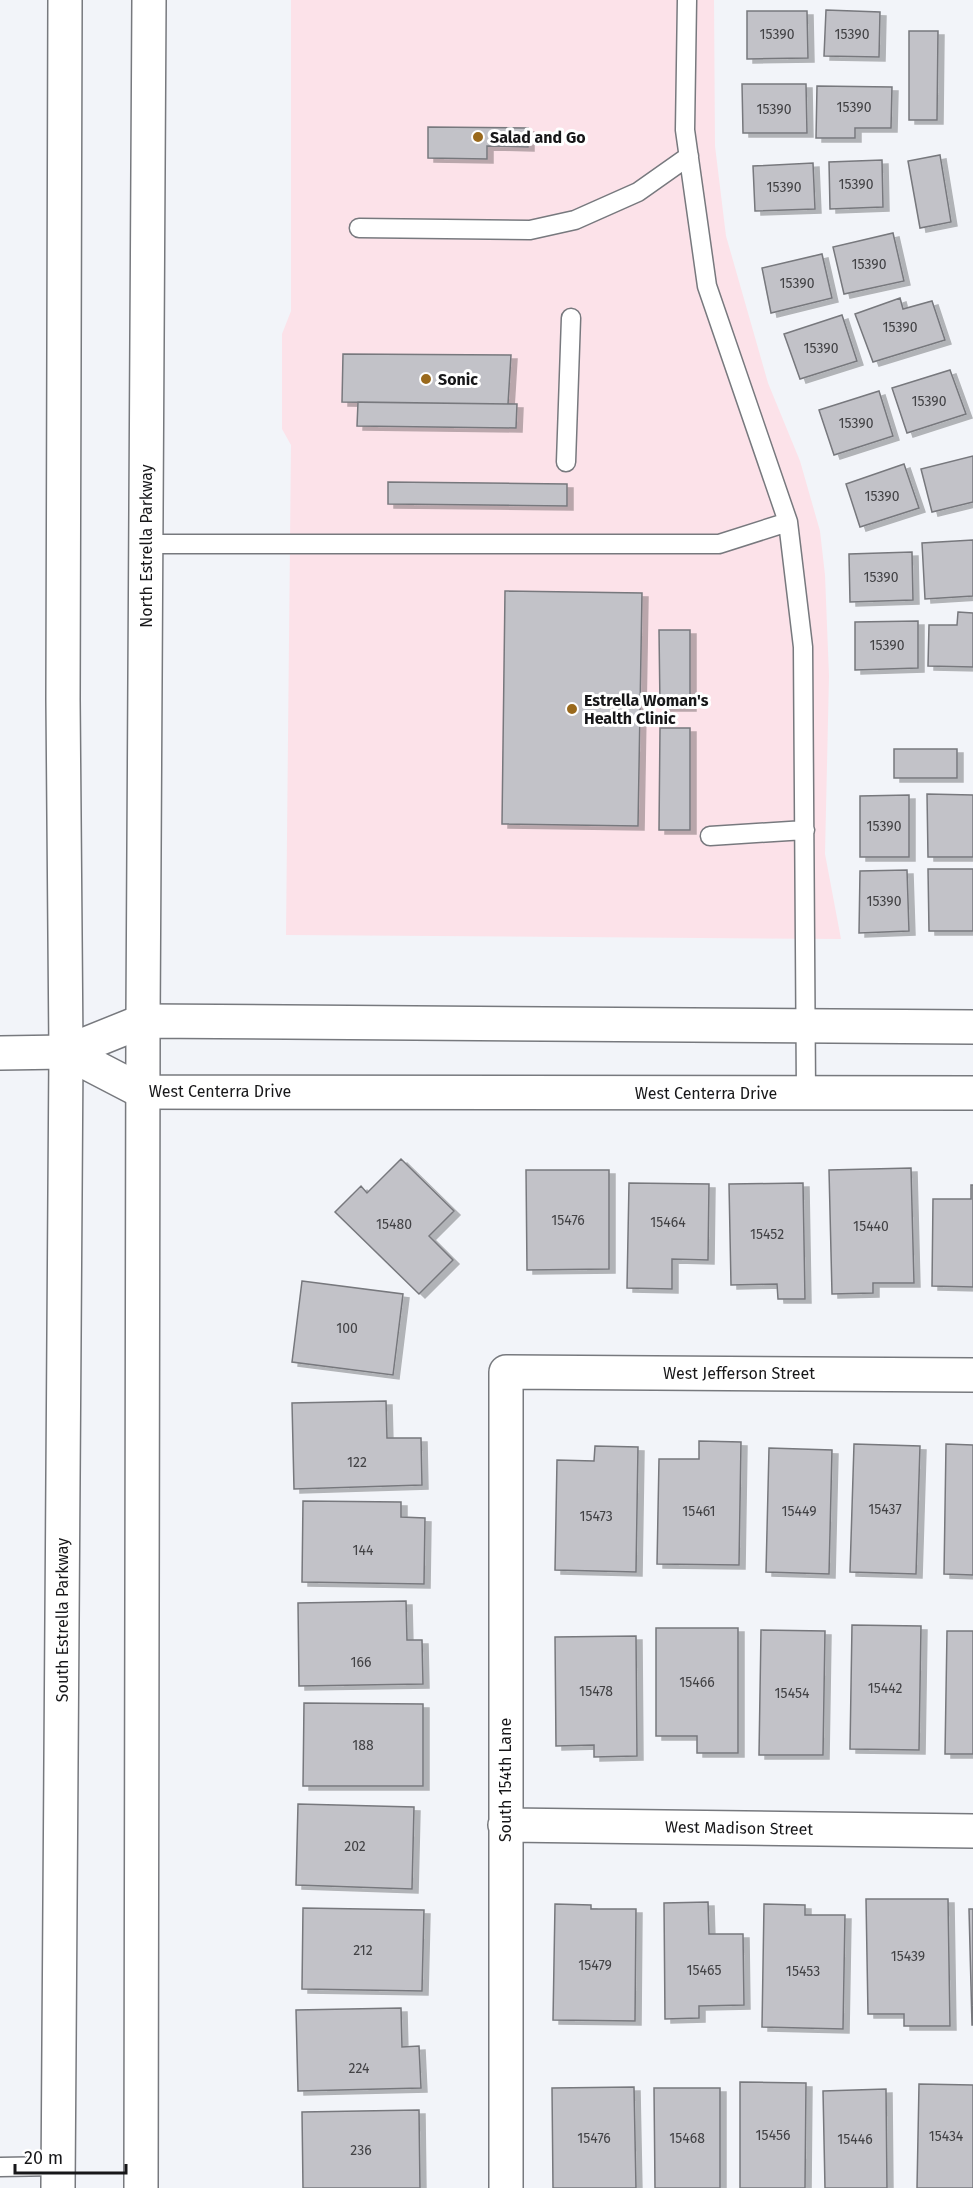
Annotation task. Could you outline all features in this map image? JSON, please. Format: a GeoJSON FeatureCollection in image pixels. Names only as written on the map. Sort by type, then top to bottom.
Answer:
{"type":"FeatureCollection","features":[{"type":"Feature","properties":{"kind":"main road"},"geometry":{"type":"LineString","coordinates":[[65,0],[63,711],[66,1052]]}},
{"type":"Feature","properties":{"kind":"main road","name":"North Estrella Parkway"},"geometry":{"type":"LineString","coordinates":[[143,1092],[149,0]]}},
{"type":"Feature","properties":{"kind":"main road"},"geometry":{"type":"LineString","coordinates":[[0,1053],[66,1052],[143,1021],[973,1027]]}},
{"type":"Feature","properties":{"kind":"main road","name":"West Centerra Drive"},"geometry":{"type":"LineString","coordinates":[[66,1052],[143,1092],[973,1093]]}},
{"type":"Feature","properties":{"kind":"main road","name":"South Estrella Parkway"},"geometry":{"type":"LineString","coordinates":[[59,2177],[66,1052]]}},
{"type":"Feature","properties":{"kind":"main road"},"geometry":{"type":"LineString","coordinates":[[141,2188],[143,1092]]}},
{"type":"Feature","properties":{"kind":"main road","name":"West Jefferson Street"},"geometry":{"type":"LineString","coordinates":[[506,1372],[973,1375]]}},
{"type":"Feature","properties":{"kind":"main road","name":"South 154th Lane"},"geometry":{"type":"LineString","coordinates":[[506,1372],[506,2188]]}},
{"type":"Feature","properties":{"kind":"main road","name":"West Madison Street"},"geometry":{"type":"LineString","coordinates":[[505,1825],[973,1830]]}},
{"type":"Feature","properties":{"kind":"lane"},"geometry":{"type":"LineString","coordinates":[[687,0],[686,130],[707,286],[788,522],[803,647],[806,1093]]}},
{"type":"Feature","properties":{"kind":"lane"},"geometry":{"type":"LineString","coordinates":[[359,228],[530,230],[575,220],[638,192],[689,156]]}},
{"type":"Feature","properties":{"kind":"lane"},"geometry":{"type":"LineString","coordinates":[[566,462],[571,318]]}},
{"type":"Feature","properties":{"kind":"lane"},"geometry":{"type":"LineString","coordinates":[[146,544],[719,544],[788,522]]}},
{"type":"Feature","properties":{"kind":"lane"},"geometry":{"type":"LineString","coordinates":[[710,836],[804,830]]}},
{"type":"Feature","properties":{"kind":"lane"},"geometry":{"type":"LineString","coordinates":[[0,2167],[59,2177]]}},
{"type":"Feature","properties":{"kind":"shaded area"},"geometry":{"type":"Polygon","coordinates":[[[291,0],[714,0],[715,146],[726,236],[768,383],[800,461],[820,531],[825,575],[829,676],[825,854],[841,939],[286,935],[291,445],[282,429],[282,334],[291,311],[291,0]]]}},
{"type":"Feature","properties":{"kind":"building"},"geometry":{"type":"Polygon","coordinates":[[[826,10],[880,12],[879,57],[824,56],[826,10]]]}},
{"type":"Feature","properties":{"kind":"building"},"geometry":{"type":"Polygon","coordinates":[[[747,11],[807,11],[808,58],[747,59],[747,11]]]}},
{"type":"Feature","properties":{"kind":"building"},"geometry":{"type":"Polygon","coordinates":[[[909,31],[938,31],[937,120],[909,120],[909,31]]]}},
{"type":"Feature","properties":{"kind":"building"},"geometry":{"type":"Polygon","coordinates":[[[742,84],[806,84],[807,133],[743,133],[742,84]]]}},
{"type":"Feature","properties":{"kind":"building"},"geometry":{"type":"Polygon","coordinates":[[[817,86],[892,87],[891,128],[855,128],[855,138],[816,138],[817,86]]]}},
{"type":"Feature","properties":{"kind":"building","name":"Salad and Go"},"geometry":{"type":"Polygon","coordinates":[[[428,127],[528,128],[528,147],[487,146],[487,159],[428,158],[428,127]]]}},
{"type":"Feature","properties":{"kind":"building"},"geometry":{"type":"Polygon","coordinates":[[[940,155],[951,222],[920,228],[908,161],[940,155]]]}},
{"type":"Feature","properties":{"kind":"building"},"geometry":{"type":"Polygon","coordinates":[[[882,160],[883,207],[830,209],[829,162],[882,160]]]}},
{"type":"Feature","properties":{"kind":"building"},"geometry":{"type":"Polygon","coordinates":[[[813,163],[815,209],[755,211],[753,166],[813,163]]]}},
{"type":"Feature","properties":{"kind":"building"},"geometry":{"type":"Polygon","coordinates":[[[893,233],[904,281],[844,294],[833,247],[893,233]]]}},
{"type":"Feature","properties":{"kind":"building"},"geometry":{"type":"Polygon","coordinates":[[[822,254],[832,298],[771,313],[762,268],[822,254]]]}},
{"type":"Feature","properties":{"kind":"building"},"geometry":{"type":"Polygon","coordinates":[[[900,298],[903,309],[932,301],[945,340],[873,362],[855,314],[900,298]]]}},
{"type":"Feature","properties":{"kind":"building"},"geometry":{"type":"Polygon","coordinates":[[[842,315],[857,361],[800,379],[784,334],[842,315]]]}},
{"type":"Feature","properties":{"kind":"building","name":"Sonic"},"geometry":{"type":"Polygon","coordinates":[[[343,354],[511,355],[508,404],[342,402],[343,354]]]}},
{"type":"Feature","properties":{"kind":"building"},"geometry":{"type":"Polygon","coordinates":[[[950,370],[966,414],[907,433],[892,388],[950,370]]]}},
{"type":"Feature","properties":{"kind":"building"},"geometry":{"type":"Polygon","coordinates":[[[879,391],[893,436],[834,455],[819,410],[879,391]]]}},
{"type":"Feature","properties":{"kind":"building"},"geometry":{"type":"Polygon","coordinates":[[[358,402],[517,404],[516,428],[357,426],[358,402]]]}},
{"type":"Feature","properties":{"kind":"building"},"geometry":{"type":"Polygon","coordinates":[[[973,456],[973,502],[932,512],[921,469],[973,456]]]}},
{"type":"Feature","properties":{"kind":"building"},"geometry":{"type":"Polygon","coordinates":[[[904,464],[919,508],[860,527],[846,484],[904,464]]]}},
{"type":"Feature","properties":{"kind":"building"},"geometry":{"type":"Polygon","coordinates":[[[388,482],[567,484],[567,506],[388,504],[388,482]]]}},
{"type":"Feature","properties":{"kind":"building"},"geometry":{"type":"Polygon","coordinates":[[[973,540],[973,596],[925,599],[922,543],[973,540]]]}},
{"type":"Feature","properties":{"kind":"building"},"geometry":{"type":"Polygon","coordinates":[[[912,552],[913,600],[850,602],[849,554],[912,552]]]}},
{"type":"Feature","properties":{"kind":"building","name":"Estrella Woman's Health Clinic"},"geometry":{"type":"Polygon","coordinates":[[[505,591],[642,593],[638,826],[502,824],[505,591]]]}},
{"type":"Feature","properties":{"kind":"building"},"geometry":{"type":"Polygon","coordinates":[[[958,612],[973,613],[973,667],[928,666],[929,625],[957,625],[958,612]]]}},
{"type":"Feature","properties":{"kind":"building"},"geometry":{"type":"Polygon","coordinates":[[[918,621],[918,668],[855,670],[855,622],[918,621]]]}},
{"type":"Feature","properties":{"kind":"building"},"geometry":{"type":"Polygon","coordinates":[[[659,630],[690,630],[690,707],[660,707],[659,630]]]}},
{"type":"Feature","properties":{"kind":"building"},"geometry":{"type":"Polygon","coordinates":[[[660,728],[690,728],[690,830],[659,830],[660,728]]]}},
{"type":"Feature","properties":{"kind":"building"},"geometry":{"type":"Polygon","coordinates":[[[894,749],[957,749],[957,778],[894,778],[894,749]]]}},
{"type":"Feature","properties":{"kind":"building"},"geometry":{"type":"Polygon","coordinates":[[[927,794],[973,795],[973,857],[928,857],[927,794]]]}},
{"type":"Feature","properties":{"kind":"building"},"geometry":{"type":"Polygon","coordinates":[[[909,795],[909,857],[860,857],[860,796],[909,795]]]}},
{"type":"Feature","properties":{"kind":"building"},"geometry":{"type":"Polygon","coordinates":[[[928,869],[973,869],[973,931],[929,931],[928,869]]]}},
{"type":"Feature","properties":{"kind":"building"},"geometry":{"type":"Polygon","coordinates":[[[907,870],[909,931],[859,933],[860,871],[907,870]]]}},
{"type":"Feature","properties":{"kind":"building"},"geometry":{"type":"Polygon","coordinates":[[[401,1159],[454,1211],[429,1236],[453,1260],[419,1294],[335,1212],[361,1186],[367,1193],[401,1159]]]}},
{"type":"Feature","properties":{"kind":"building"},"geometry":{"type":"Polygon","coordinates":[[[911,1168],[914,1283],[873,1283],[873,1293],[832,1294],[829,1170],[911,1168]]]}},
{"type":"Feature","properties":{"kind":"building"},"geometry":{"type":"Polygon","coordinates":[[[526,1170],[609,1170],[609,1269],[527,1270],[526,1170]]]}},
{"type":"Feature","properties":{"kind":"building"},"geometry":{"type":"Polygon","coordinates":[[[629,1183],[709,1184],[708,1260],[672,1259],[672,1289],[627,1288],[629,1183]]]}},
{"type":"Feature","properties":{"kind":"building"},"geometry":{"type":"Polygon","coordinates":[[[803,1183],[805,1299],[778,1299],[777,1284],[731,1285],[729,1184],[803,1183]]]}},
{"type":"Feature","properties":{"kind":"building"},"geometry":{"type":"Polygon","coordinates":[[[971,1185],[973,1185],[973,1287],[932,1286],[933,1199],[971,1199],[971,1185]]]}},
{"type":"Feature","properties":{"kind":"building"},"geometry":{"type":"Polygon","coordinates":[[[302,1281],[403,1294],[393,1375],[292,1362],[302,1281]]]}},
{"type":"Feature","properties":{"kind":"building"},"geometry":{"type":"Polygon","coordinates":[[[386,1401],[387,1438],[421,1438],[422,1485],[294,1489],[292,1403],[386,1401]]]}},
{"type":"Feature","properties":{"kind":"building"},"geometry":{"type":"Polygon","coordinates":[[[699,1441],[741,1442],[739,1565],[657,1564],[659,1459],[699,1459],[699,1441]]]}},
{"type":"Feature","properties":{"kind":"building"},"geometry":{"type":"Polygon","coordinates":[[[854,1444],[920,1446],[916,1574],[850,1572],[854,1444]]]}},
{"type":"Feature","properties":{"kind":"building"},"geometry":{"type":"Polygon","coordinates":[[[946,1444],[973,1445],[973,1575],[944,1574],[946,1444]]]}},
{"type":"Feature","properties":{"kind":"building"},"geometry":{"type":"Polygon","coordinates":[[[595,1446],[638,1447],[636,1572],[555,1570],[557,1460],[594,1461],[595,1446]]]}},
{"type":"Feature","properties":{"kind":"building"},"geometry":{"type":"Polygon","coordinates":[[[769,1448],[832,1450],[829,1574],[766,1572],[769,1448]]]}},
{"type":"Feature","properties":{"kind":"building"},"geometry":{"type":"Polygon","coordinates":[[[303,1501],[401,1502],[401,1517],[425,1518],[424,1584],[302,1582],[303,1501]]]}},
{"type":"Feature","properties":{"kind":"building"},"geometry":{"type":"Polygon","coordinates":[[[406,1601],[407,1640],[422,1640],[423,1684],[299,1686],[298,1603],[406,1601]]]}},
{"type":"Feature","properties":{"kind":"building"},"geometry":{"type":"Polygon","coordinates":[[[852,1625],[921,1626],[919,1750],[850,1749],[852,1625]]]}},
{"type":"Feature","properties":{"kind":"building"},"geometry":{"type":"Polygon","coordinates":[[[656,1628],[738,1628],[738,1753],[697,1753],[697,1736],[656,1736],[656,1628]]]}},
{"type":"Feature","properties":{"kind":"building"},"geometry":{"type":"Polygon","coordinates":[[[761,1630],[825,1631],[823,1755],[759,1755],[761,1630]]]}},
{"type":"Feature","properties":{"kind":"building"},"geometry":{"type":"Polygon","coordinates":[[[947,1631],[973,1631],[973,1754],[945,1754],[947,1631]]]}},
{"type":"Feature","properties":{"kind":"building"},"geometry":{"type":"Polygon","coordinates":[[[636,1636],[637,1756],[594,1757],[594,1745],[556,1746],[555,1637],[636,1636]]]}},
{"type":"Feature","properties":{"kind":"building"},"geometry":{"type":"Polygon","coordinates":[[[304,1703],[423,1704],[423,1786],[303,1786],[304,1703]]]}},
{"type":"Feature","properties":{"kind":"building"},"geometry":{"type":"Polygon","coordinates":[[[298,1804],[414,1807],[412,1889],[296,1885],[298,1804]]]}},
{"type":"Feature","properties":{"kind":"building"},"geometry":{"type":"Polygon","coordinates":[[[866,1899],[948,1899],[950,2026],[904,2026],[904,2014],[868,2014],[866,1899]]]}},
{"type":"Feature","properties":{"kind":"building"},"geometry":{"type":"Polygon","coordinates":[[[708,1902],[709,1934],[743,1934],[744,2005],[699,2006],[699,2018],[665,2019],[664,1903],[708,1902]]]}},
{"type":"Feature","properties":{"kind":"building"},"geometry":{"type":"Polygon","coordinates":[[[555,1904],[591,1905],[591,1909],[636,1909],[635,2021],[553,2020],[555,1904]]]}},
{"type":"Feature","properties":{"kind":"building"},"geometry":{"type":"Polygon","coordinates":[[[764,1904],[805,1905],[805,1915],[845,1915],[843,2029],[762,2027],[764,1904]]]}},
{"type":"Feature","properties":{"kind":"building"},"geometry":{"type":"Polygon","coordinates":[[[303,1908],[424,1910],[422,1991],[302,1989],[303,1908]]]}},
{"type":"Feature","properties":{"kind":"building"},"geometry":{"type":"Polygon","coordinates":[[[969,1909],[973,1909],[973,2025],[972,2025],[969,1909]]]}},
{"type":"Feature","properties":{"kind":"building"},"geometry":{"type":"Polygon","coordinates":[[[401,2008],[402,2047],[419,2046],[421,2088],[298,2091],[296,2010],[401,2008]]]}},
{"type":"Feature","properties":{"kind":"building"},"geometry":{"type":"Polygon","coordinates":[[[740,2082],[806,2083],[805,2188],[740,2188],[740,2082]]]}},
{"type":"Feature","properties":{"kind":"building"},"geometry":{"type":"Polygon","coordinates":[[[919,2084],[973,2085],[973,2188],[917,2188],[919,2084]]]}},
{"type":"Feature","properties":{"kind":"building"},"geometry":{"type":"Polygon","coordinates":[[[634,2087],[636,2188],[553,2188],[552,2088],[634,2087]]]}},
{"type":"Feature","properties":{"kind":"building"},"geometry":{"type":"Polygon","coordinates":[[[654,2088],[720,2088],[720,2188],[655,2188],[654,2088]]]}},
{"type":"Feature","properties":{"kind":"building"},"geometry":{"type":"Polygon","coordinates":[[[886,2089],[887,2188],[825,2188],[823,2091],[886,2089]]]}},
{"type":"Feature","properties":{"kind":"building"},"geometry":{"type":"Polygon","coordinates":[[[419,2110],[420,2188],[303,2188],[302,2112],[419,2110]]]}},
{"type":"Feature","properties":{"kind":"place","name":"Salad and Go"},"geometry":{"type":"Point","coordinates":[478,137]}},
{"type":"Feature","properties":{"kind":"place","name":"Sonic"},"geometry":{"type":"Point","coordinates":[426,379]}},
{"type":"Feature","properties":{"kind":"place","name":"Estrella Woman's Health Clinic"},"geometry":{"type":"Point","coordinates":[572,709]}}]}
